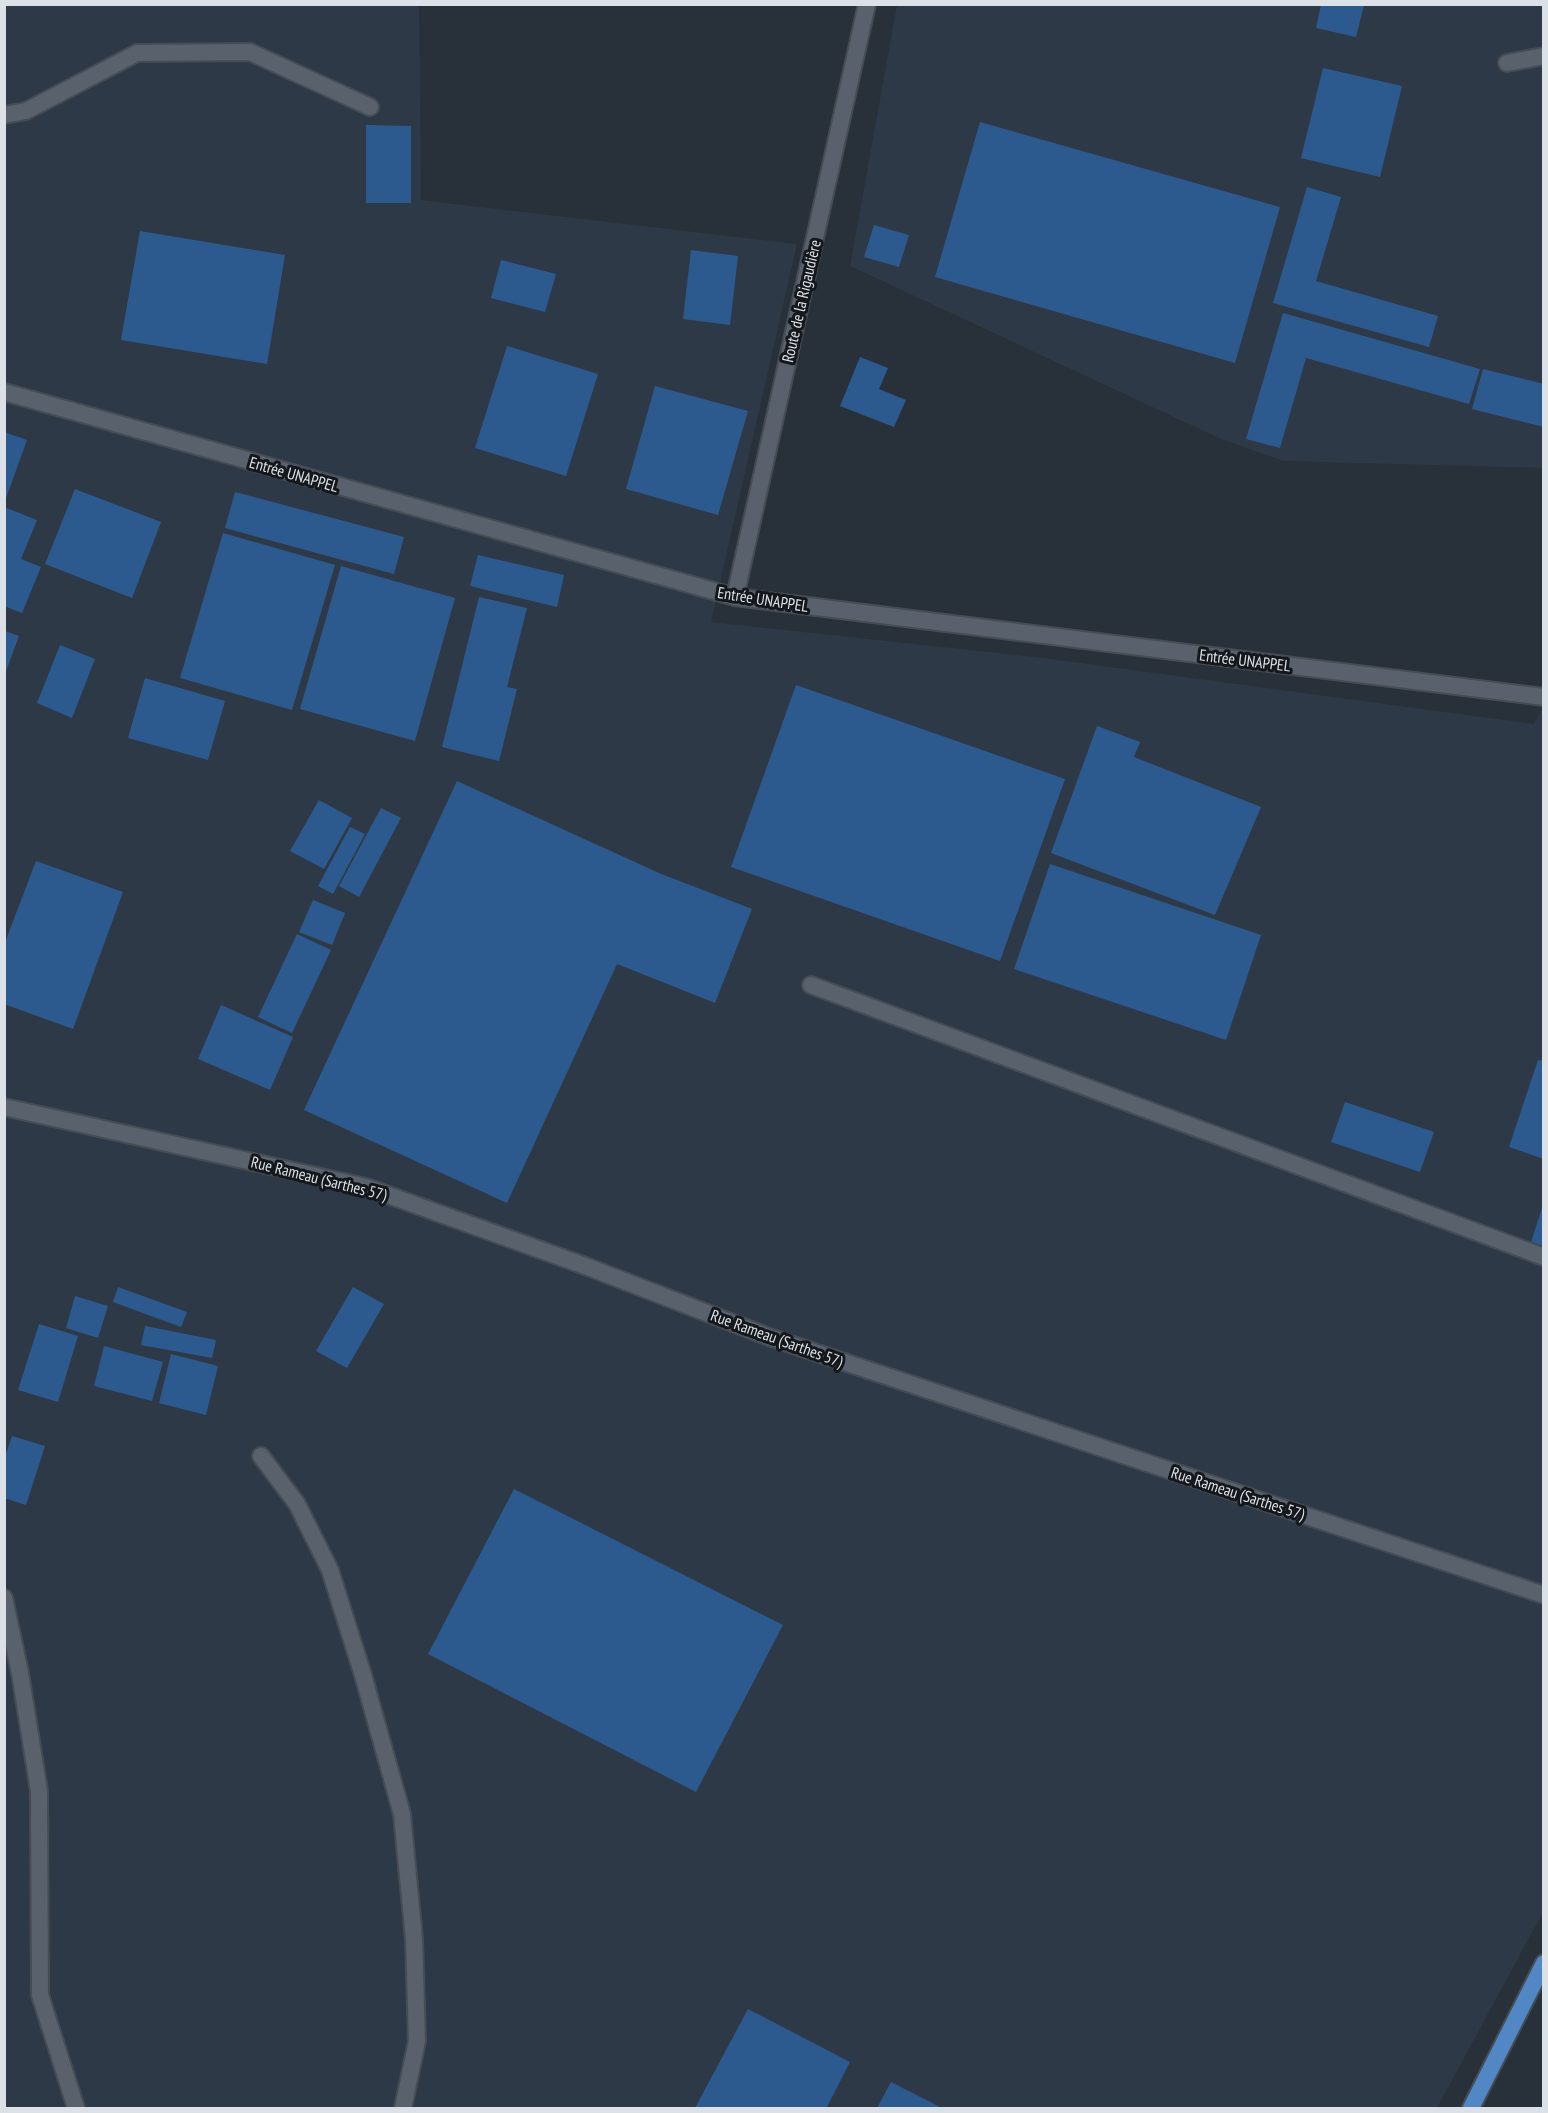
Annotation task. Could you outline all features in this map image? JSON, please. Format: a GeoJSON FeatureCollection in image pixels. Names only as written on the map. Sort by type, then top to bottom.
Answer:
{"type":"FeatureCollection","features":[{"type":"Feature","properties":{"kind":"main road"},"geometry":{"type":"LineString","coordinates":[[1471,2109],[1544,1963]]}},
{"type":"Feature","properties":{"kind":"street","name":"Route de la Rigaudière"},"geometry":{"type":"LineString","coordinates":[[735,597],[867,4]]}},
{"type":"Feature","properties":{"kind":"street"},"geometry":{"type":"LineString","coordinates":[[4,116],[26,111],[137,53],[250,52],[370,107]]}},
{"type":"Feature","properties":{"kind":"street"},"geometry":{"type":"LineString","coordinates":[[1508,63],[1544,56]]}},
{"type":"Feature","properties":{"kind":"street","name":"Entrée UNAPPEL"},"geometry":{"type":"LineString","coordinates":[[4,393],[735,597],[1544,697]]}},
{"type":"Feature","properties":{"kind":"street"},"geometry":{"type":"LineString","coordinates":[[811,985],[1544,1257]]}},
{"type":"Feature","properties":{"kind":"street","name":"Rue Rameau (Sarthes 57)"},"geometry":{"type":"LineString","coordinates":[[4,1107],[366,1187],[588,1267],[769,1337],[1544,1595]]}},
{"type":"Feature","properties":{"kind":"street"},"geometry":{"type":"LineString","coordinates":[[261,1456],[297,1504],[330,1570],[363,1675],[402,1814],[414,1939],[417,2041],[403,2109]]}},
{"type":"Feature","properties":{"kind":"street"},"geometry":{"type":"LineString","coordinates":[[4,1598],[20,1673],[39,1791],[40,1995],[76,2109]]}},
{"type":"Feature","properties":{"kind":"shaded area"},"geometry":{"type":"Polygon","coordinates":[[[5,5],[419,5],[421,200],[797,244],[711,622],[1043,658],[1534,724],[1543,707],[1543,1912],[1437,2108],[5,2108],[5,5]]]}},
{"type":"Feature","properties":{"kind":"shaded area"},"geometry":{"type":"Polygon","coordinates":[[[897,5],[1543,5],[1543,468],[1284,461],[1221,439],[850,266],[897,5]]]}},
{"type":"Feature","properties":{"kind":"building"},"geometry":{"type":"Polygon","coordinates":[[[1321,5],[1364,5],[1356,37],[1316,28],[1321,5]]]}},
{"type":"Feature","properties":{"kind":"building"},"geometry":{"type":"Polygon","coordinates":[[[1323,68],[1402,86],[1380,177],[1301,158],[1323,68]]]}},
{"type":"Feature","properties":{"kind":"building"},"geometry":{"type":"Polygon","coordinates":[[[980,122],[1280,207],[1235,363],[935,277],[980,122]]]}},
{"type":"Feature","properties":{"kind":"building"},"geometry":{"type":"Polygon","coordinates":[[[366,125],[411,126],[411,203],[366,203],[366,125]]]}},
{"type":"Feature","properties":{"kind":"building"},"geometry":{"type":"Polygon","coordinates":[[[1307,187],[1341,197],[1316,281],[1438,316],[1429,347],[1273,303],[1307,187]]]}},
{"type":"Feature","properties":{"kind":"building"},"geometry":{"type":"Polygon","coordinates":[[[874,225],[909,235],[899,267],[864,257],[874,225]]]}},
{"type":"Feature","properties":{"kind":"building"},"geometry":{"type":"Polygon","coordinates":[[[140,231],[285,255],[267,364],[121,340],[140,231]]]}},
{"type":"Feature","properties":{"kind":"building"},"geometry":{"type":"Polygon","coordinates":[[[691,250],[738,256],[730,325],[683,319],[691,250]]]}},
{"type":"Feature","properties":{"kind":"building"},"geometry":{"type":"Polygon","coordinates":[[[501,260],[556,274],[545,312],[491,298],[501,260]]]}},
{"type":"Feature","properties":{"kind":"building"},"geometry":{"type":"Polygon","coordinates":[[[1283,313],[1480,369],[1469,404],[1306,358],[1280,448],[1246,439],[1283,313]]]}},
{"type":"Feature","properties":{"kind":"building"},"geometry":{"type":"Polygon","coordinates":[[[507,346],[598,374],[566,476],[475,448],[507,346]]]}},
{"type":"Feature","properties":{"kind":"building"},"geometry":{"type":"Polygon","coordinates":[[[860,357],[888,368],[879,389],[906,400],[894,427],[840,406],[860,357]]]}},
{"type":"Feature","properties":{"kind":"building"},"geometry":{"type":"Polygon","coordinates":[[[1483,369],[1544,384],[1544,427],[1472,409],[1483,369]]]}},
{"type":"Feature","properties":{"kind":"building"},"geometry":{"type":"Polygon","coordinates":[[[655,386],[748,411],[718,515],[626,489],[655,386]]]}},
{"type":"Feature","properties":{"kind":"building"},"geometry":{"type":"Polygon","coordinates":[[[4,432],[27,440],[5,501],[4,501],[4,432]]]}},
{"type":"Feature","properties":{"kind":"building"},"geometry":{"type":"Polygon","coordinates":[[[75,489],[161,522],[132,598],[45,564],[75,489]]]}},
{"type":"Feature","properties":{"kind":"building"},"geometry":{"type":"Polygon","coordinates":[[[235,492],[404,537],[394,574],[225,528],[235,492]]]}},
{"type":"Feature","properties":{"kind":"building"},"geometry":{"type":"Polygon","coordinates":[[[4,507],[37,520],[21,559],[41,567],[22,613],[4,606],[4,507]]]}},
{"type":"Feature","properties":{"kind":"building"},"geometry":{"type":"Polygon","coordinates":[[[223,533],[335,565],[292,710],[180,678],[223,533]]]}},
{"type":"Feature","properties":{"kind":"building"},"geometry":{"type":"Polygon","coordinates":[[[478,555],[564,575],[557,607],[470,586],[478,555]]]}},
{"type":"Feature","properties":{"kind":"building"},"geometry":{"type":"Polygon","coordinates":[[[341,566],[455,598],[415,741],[300,709],[341,566]]]}},
{"type":"Feature","properties":{"kind":"building"},"geometry":{"type":"Polygon","coordinates":[[[479,597],[527,608],[507,687],[517,689],[499,761],[442,747],[479,597]]]}},
{"type":"Feature","properties":{"kind":"building"},"geometry":{"type":"Polygon","coordinates":[[[5,631],[19,636],[5,674],[5,631]]]}},
{"type":"Feature","properties":{"kind":"building"},"geometry":{"type":"Polygon","coordinates":[[[60,645],[95,659],[72,718],[37,703],[60,645]]]}},
{"type":"Feature","properties":{"kind":"building"},"geometry":{"type":"Polygon","coordinates":[[[145,678],[225,701],[208,760],[128,738],[145,678]]]}},
{"type":"Feature","properties":{"kind":"building"},"geometry":{"type":"Polygon","coordinates":[[[796,685],[1065,779],[1000,961],[731,867],[796,685]]]}},
{"type":"Feature","properties":{"kind":"building"},"geometry":{"type":"Polygon","coordinates":[[[1097,726],[1140,742],[1134,757],[1261,807],[1215,915],[1051,853],[1097,726]]]}},
{"type":"Feature","properties":{"kind":"building"},"geometry":{"type":"Polygon","coordinates":[[[457,781],[659,873],[752,909],[715,1003],[617,964],[507,1203],[304,1110],[457,781]]]}},
{"type":"Feature","properties":{"kind":"building"},"geometry":{"type":"Polygon","coordinates":[[[319,800],[352,818],[324,869],[290,851],[319,800]]]}},
{"type":"Feature","properties":{"kind":"building"},"geometry":{"type":"Polygon","coordinates":[[[381,808],[401,818],[359,897],[339,886],[381,808]]]}},
{"type":"Feature","properties":{"kind":"building"},"geometry":{"type":"Polygon","coordinates":[[[350,827],[365,834],[333,894],[318,886],[350,827]]]}},
{"type":"Feature","properties":{"kind":"building"},"geometry":{"type":"Polygon","coordinates":[[[36,861],[123,892],[73,1029],[4,1004],[4,945],[36,861]]]}},
{"type":"Feature","properties":{"kind":"building"},"geometry":{"type":"Polygon","coordinates":[[[1050,864],[1261,935],[1226,1040],[1014,969],[1050,864]]]}},
{"type":"Feature","properties":{"kind":"building"},"geometry":{"type":"Polygon","coordinates":[[[313,900],[345,913],[332,945],[299,932],[313,900]]]}},
{"type":"Feature","properties":{"kind":"building"},"geometry":{"type":"Polygon","coordinates":[[[297,934],[331,950],[292,1033],[258,1017],[297,934]]]}},
{"type":"Feature","properties":{"kind":"building"},"geometry":{"type":"Polygon","coordinates":[[[221,1005],[293,1037],[270,1090],[198,1059],[221,1005]]]}},
{"type":"Feature","properties":{"kind":"building"},"geometry":{"type":"Polygon","coordinates":[[[1538,1060],[1544,1061],[1544,1159],[1509,1147],[1538,1060]]]}},
{"type":"Feature","properties":{"kind":"building"},"geometry":{"type":"Polygon","coordinates":[[[1345,1102],[1434,1132],[1420,1172],[1331,1142],[1345,1102]]]}},
{"type":"Feature","properties":{"kind":"building"},"geometry":{"type":"Polygon","coordinates":[[[1544,1205],[1544,1246],[1531,1242],[1544,1205]]]}},
{"type":"Feature","properties":{"kind":"building"},"geometry":{"type":"Polygon","coordinates":[[[118,1287],[187,1312],[181,1327],[113,1302],[118,1287]]]}},
{"type":"Feature","properties":{"kind":"building"},"geometry":{"type":"Polygon","coordinates":[[[353,1287],[384,1304],[347,1368],[316,1351],[353,1287]]]}},
{"type":"Feature","properties":{"kind":"building"},"geometry":{"type":"Polygon","coordinates":[[[75,1296],[108,1306],[98,1338],[66,1328],[75,1296]]]}},
{"type":"Feature","properties":{"kind":"building"},"geometry":{"type":"Polygon","coordinates":[[[39,1324],[78,1336],[58,1402],[18,1390],[39,1324]]]}},
{"type":"Feature","properties":{"kind":"building"},"geometry":{"type":"Polygon","coordinates":[[[145,1326],[216,1340],[212,1358],[141,1345],[145,1326]]]}},
{"type":"Feature","properties":{"kind":"building"},"geometry":{"type":"Polygon","coordinates":[[[104,1346],[163,1362],[152,1401],[94,1386],[104,1346]]]}},
{"type":"Feature","properties":{"kind":"building"},"geometry":{"type":"Polygon","coordinates":[[[171,1354],[218,1366],[206,1415],[159,1403],[171,1354]]]}},
{"type":"Feature","properties":{"kind":"building"},"geometry":{"type":"Polygon","coordinates":[[[12,1436],[45,1446],[26,1505],[4,1498],[4,1460],[12,1436]]]}},
{"type":"Feature","properties":{"kind":"building"},"geometry":{"type":"Polygon","coordinates":[[[514,1489],[783,1625],[696,1792],[428,1654],[514,1489]]]}},
{"type":"Feature","properties":{"kind":"building"},"geometry":{"type":"Polygon","coordinates":[[[748,2009],[850,2062],[827,2107],[830,2108],[695,2108],[748,2009]]]}},
{"type":"Feature","properties":{"kind":"building"},"geometry":{"type":"Polygon","coordinates":[[[891,2082],[942,2108],[877,2108],[891,2082]]]}}]}
